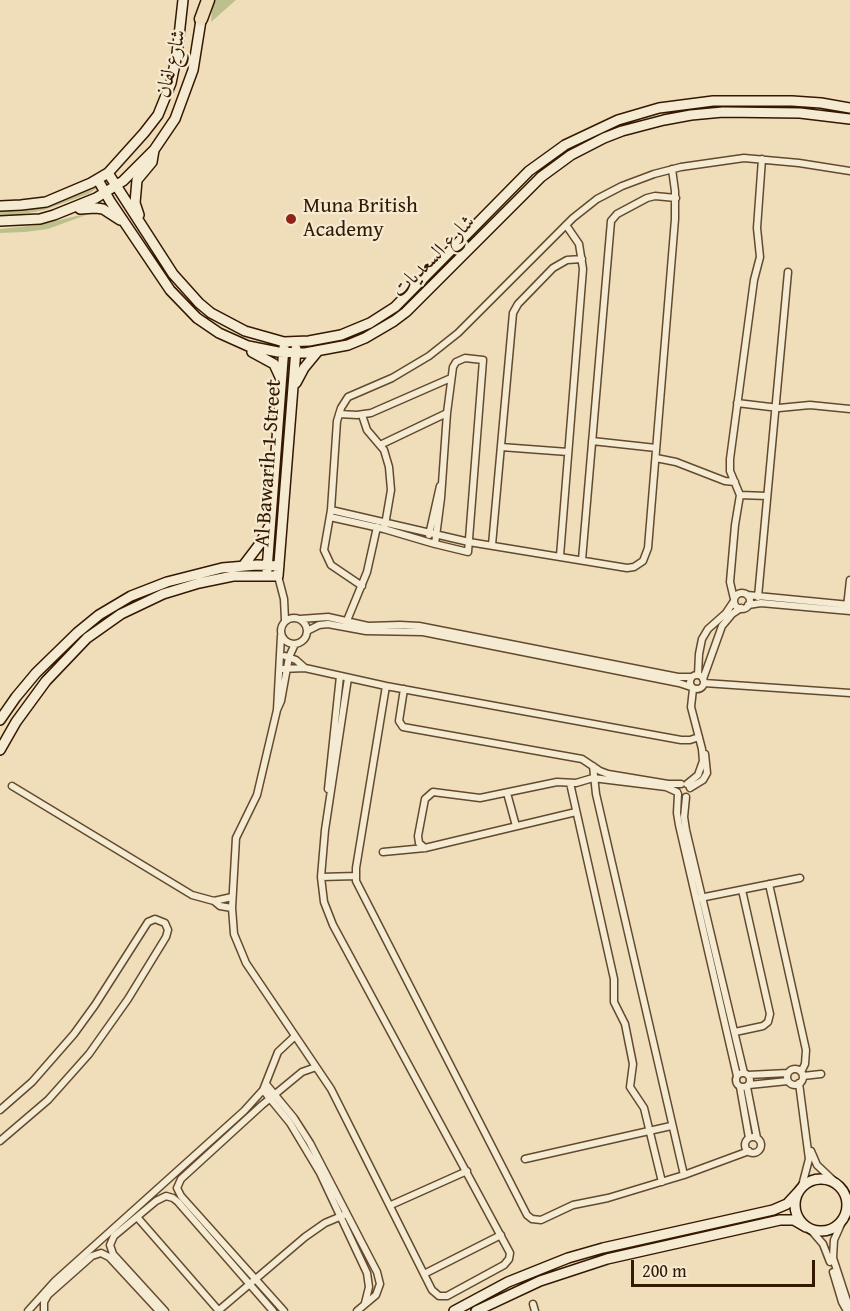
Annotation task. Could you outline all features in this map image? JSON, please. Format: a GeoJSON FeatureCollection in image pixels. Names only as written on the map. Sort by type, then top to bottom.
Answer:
{"type":"FeatureCollection","features":[{"type":"Feature","properties":{"kind":"highway"},"geometry":{"type":"LineString","coordinates":[[201,19],[204,0]]}},
{"type":"Feature","properties":{"kind":"street","name":"شارع لفان"},"geometry":{"type":"LineString","coordinates":[[98,180],[108,173],[144,133],[166,100],[177,54],[183,0]]}},
{"type":"Feature","properties":{"kind":"street","name":"شارع لفان"},"geometry":{"type":"LineString","coordinates":[[106,193],[117,186],[154,150],[175,119],[189,85],[201,19]]}},
{"type":"Feature","properties":{"kind":"street","name":"شارع السعديات"},"geometry":{"type":"LineString","coordinates":[[98,180],[170,290],[187,309],[219,333],[248,346],[296,348],[328,344],[341,335],[370,323],[395,307],[515,184],[542,160],[582,135],[626,117],[686,103],[792,101],[850,108]]}},
{"type":"Feature","properties":{"kind":"street","name":"شارع السعديات"},"geometry":{"type":"LineString","coordinates":[[296,348],[318,351],[348,345],[394,321],[406,312],[541,177],[571,155],[604,138],[664,120],[723,112],[800,113],[850,119]]}},
{"type":"Feature","properties":{"kind":"street"},"geometry":{"type":"LineString","coordinates":[[152,241],[137,212],[135,203],[138,177],[152,162],[154,150]]}},
{"type":"Feature","properties":{"kind":"street"},"geometry":{"type":"LineString","coordinates":[[362,586],[334,567],[326,558],[324,547],[331,513],[339,414],[345,399],[351,394],[403,373],[444,345],[566,225],[588,206],[613,190],[640,178],[672,169],[735,159],[762,159],[850,171]]}},
{"type":"Feature","properties":{"kind":"street"},"geometry":{"type":"LineString","coordinates":[[741,608],[736,606],[730,582],[740,495],[730,471],[730,454],[754,280],[760,257],[758,228],[762,159]]}},
{"type":"Feature","properties":{"kind":"street"},"geometry":{"type":"LineString","coordinates":[[382,526],[631,568],[638,566],[645,559],[656,458],[676,198],[672,169]]}},
{"type":"Feature","properties":{"kind":"street","name":"شارع السعديات"},"geometry":{"type":"LineString","coordinates":[[108,173],[179,282],[211,314],[245,332],[284,348]]}},
{"type":"Feature","properties":{"kind":"street"},"geometry":{"type":"LineString","coordinates":[[0,206],[46,202],[98,180]]}},
{"type":"Feature","properties":{"kind":"street"},"geometry":{"type":"LineString","coordinates":[[0,221],[40,219],[66,211],[106,193]]}},
{"type":"Feature","properties":{"kind":"street"},"geometry":{"type":"LineString","coordinates":[[582,560],[611,221],[617,214],[647,198],[655,196],[676,198]]}},
{"type":"Feature","properties":{"kind":"street"},"geometry":{"type":"LineString","coordinates":[[66,211],[103,209],[124,223]]}},
{"type":"Feature","properties":{"kind":"street"},"geometry":{"type":"LineString","coordinates":[[560,556],[582,259],[577,239],[566,225]]}},
{"type":"Feature","properties":{"kind":"street"},"geometry":{"type":"LineString","coordinates":[[492,545],[514,310],[557,264],[567,260],[582,259]]}},
{"type":"Feature","properties":{"kind":"street"},"geometry":{"type":"LineString","coordinates":[[759,597],[788,272]]}},
{"type":"Feature","properties":{"kind":"street"},"geometry":{"type":"LineString","coordinates":[[204,323],[219,338],[269,360],[277,369],[281,384]]}},
{"type":"Feature","properties":{"kind":"street","name":"Al Bawarih 1 Street"},"geometry":{"type":"LineString","coordinates":[[267,569],[284,348]]}},
{"type":"Feature","properties":{"kind":"street","name":"Al Bawarih 1 Street"},"geometry":{"type":"LineString","coordinates":[[279,571],[296,348]]}},
{"type":"Feature","properties":{"kind":"street"},"geometry":{"type":"LineString","coordinates":[[294,388],[304,368],[318,351]]}},
{"type":"Feature","properties":{"kind":"street"},"geometry":{"type":"LineString","coordinates":[[331,513],[382,526],[431,543],[468,552],[483,360],[462,359],[454,365],[441,483],[437,493],[431,543]]}},
{"type":"Feature","properties":{"kind":"street"},"geometry":{"type":"LineString","coordinates":[[339,414],[372,413],[451,378]]}},
{"type":"Feature","properties":{"kind":"street"},"geometry":{"type":"LineString","coordinates":[[737,403],[776,408],[810,405],[850,409]]}},
{"type":"Feature","properties":{"kind":"street"},"geometry":{"type":"LineString","coordinates":[[380,445],[447,413]]}},
{"type":"Feature","properties":{"kind":"street"},"geometry":{"type":"LineString","coordinates":[[345,624],[362,586],[390,496],[391,479],[386,456],[367,430],[362,415]]}},
{"type":"Feature","properties":{"kind":"street"},"geometry":{"type":"LineString","coordinates":[[592,441],[656,448]]}},
{"type":"Feature","properties":{"kind":"street"},"geometry":{"type":"LineString","coordinates":[[501,447],[568,452]]}},
{"type":"Feature","properties":{"kind":"street"},"geometry":{"type":"LineString","coordinates":[[656,458],[676,462],[725,481],[735,482]]}},
{"type":"Feature","properties":{"kind":"street"},"geometry":{"type":"LineString","coordinates":[[716,476],[730,471]]}},
{"type":"Feature","properties":{"kind":"street"},"geometry":{"type":"LineString","coordinates":[[740,495],[767,496]]}},
{"type":"Feature","properties":{"kind":"street"},"geometry":{"type":"LineString","coordinates":[[243,566],[259,545],[271,522]]}},
{"type":"Feature","properties":{"kind":"street"},"geometry":{"type":"LineString","coordinates":[[0,720],[36,673],[87,624],[131,596],[186,576],[243,566],[279,571],[284,598],[285,620],[281,626],[281,634],[285,656],[277,710],[257,795],[236,838],[232,897],[233,927],[242,956],[294,1037],[331,1089],[424,1274],[436,1294],[449,1295],[506,1264],[510,1253],[329,918],[324,902],[321,878],[340,676]]}},
{"type":"Feature","properties":{"kind":"street"},"geometry":{"type":"LineString","coordinates":[[0,750],[16,722],[46,681],[75,649],[103,625],[140,604],[183,588],[267,569]]}},
{"type":"Feature","properties":{"kind":"street"},"geometry":{"type":"LineString","coordinates":[[554,655],[701,689],[699,654],[702,639],[740,593],[849,608],[850,580]]}},
{"type":"Feature","properties":{"kind":"street"},"geometry":{"type":"LineString","coordinates":[[747,595],[750,600],[748,605]]}},
{"type":"Feature","properties":{"kind":"street"},"geometry":{"type":"LineString","coordinates":[[745,1086],[750,1081],[746,1074],[677,819],[678,786],[686,785],[698,774],[702,766],[701,745],[691,707],[692,688],[689,683],[699,679],[719,632],[730,616],[741,608],[761,603],[816,605]]}},
{"type":"Feature","properties":{"kind":"street"},"geometry":{"type":"LineString","coordinates":[[285,620],[321,616],[345,624]]}},
{"type":"Feature","properties":{"kind":"street"},"geometry":{"type":"LineString","coordinates":[[300,619],[305,624],[307,632]]}},
{"type":"Feature","properties":{"kind":"street"},"geometry":{"type":"LineString","coordinates":[[285,656],[295,644],[302,641],[307,632],[324,624],[406,625],[678,677],[850,693]]}},
{"type":"Feature","properties":{"kind":"street"},"geometry":{"type":"LineString","coordinates":[[281,634],[285,640],[295,644]]}},
{"type":"Feature","properties":{"kind":"street"},"geometry":{"type":"LineString","coordinates":[[285,656],[296,660],[305,668]]}},
{"type":"Feature","properties":{"kind":"street"},"geometry":{"type":"LineString","coordinates":[[283,669],[305,668],[386,686],[681,740],[699,737]]}},
{"type":"Feature","properties":{"kind":"street"},"geometry":{"type":"LineString","coordinates":[[36,673],[46,681]]}},
{"type":"Feature","properties":{"kind":"street"},"geometry":{"type":"LineString","coordinates":[[337,726],[348,678]]}},
{"type":"Feature","properties":{"kind":"street"},"geometry":{"type":"LineString","coordinates":[[386,686],[356,876],[359,890],[527,1215],[532,1219],[541,1220],[573,1205],[603,1200],[684,1175],[749,1151],[756,1152],[760,1148],[760,1142],[747,1106]]}},
{"type":"Feature","properties":{"kind":"street"},"geometry":{"type":"LineString","coordinates":[[404,689],[399,721],[403,727],[582,759],[608,774],[686,785]]}},
{"type":"Feature","properties":{"kind":"street"},"geometry":{"type":"LineString","coordinates":[[593,766],[593,778],[684,1175]]}},
{"type":"Feature","properties":{"kind":"street"},"geometry":{"type":"LineString","coordinates":[[425,848],[420,845],[418,838],[425,799],[430,793],[436,791],[480,798],[557,782],[570,783],[593,778],[666,787],[686,797]]}},
{"type":"Feature","properties":{"kind":"street"},"geometry":{"type":"LineString","coordinates":[[570,783],[614,979],[614,1002],[626,1029],[633,1064],[630,1087],[644,1108],[662,1182]]}},
{"type":"Feature","properties":{"kind":"street"},"geometry":{"type":"LineString","coordinates":[[686,785],[690,794],[686,797],[685,824],[737,1076],[735,1082],[745,1086],[794,1083],[802,1074],[806,1059],[806,1050],[770,884]]}},
{"type":"Feature","properties":{"kind":"street"},"geometry":{"type":"LineString","coordinates":[[12,786],[187,893],[197,898],[214,901],[232,897]]}},
{"type":"Feature","properties":{"kind":"street"},"geometry":{"type":"LineString","coordinates":[[507,793],[516,826]]}},
{"type":"Feature","properties":{"kind":"street"},"geometry":{"type":"LineString","coordinates":[[383,852],[425,848],[576,812]]}},
{"type":"Feature","properties":{"kind":"street"},"geometry":{"type":"LineString","coordinates":[[321,878],[356,876]]}},
{"type":"Feature","properties":{"kind":"street"},"geometry":{"type":"LineString","coordinates":[[699,898],[800,878]]}},
{"type":"Feature","properties":{"kind":"street"},"geometry":{"type":"LineString","coordinates":[[735,1032],[763,1026],[768,1022],[770,1014],[742,890]]}},
{"type":"Feature","properties":{"kind":"street"},"geometry":{"type":"LineString","coordinates":[[214,901],[220,906],[232,908]]}},
{"type":"Feature","properties":{"kind":"street"},"geometry":{"type":"LineString","coordinates":[[0,1110],[32,1082],[74,1034],[100,998],[148,922],[154,919],[165,923],[168,930],[166,937],[128,999],[88,1054],[48,1100],[0,1141]]}},
{"type":"Feature","properties":{"kind":"street"},"geometry":{"type":"LineString","coordinates":[[28,1311],[55,1281],[236,1119],[263,1090],[276,1056],[294,1037]]}},
{"type":"Feature","properties":{"kind":"street"},"geometry":{"type":"LineString","coordinates":[[273,1311],[253,1282],[181,1196],[177,1188],[181,1179],[273,1096],[302,1072],[316,1067]]}},
{"type":"Feature","properties":{"kind":"street"},"geometry":{"type":"LineString","coordinates":[[737,1076],[788,1073],[793,1069],[802,1074],[821,1074]]}},
{"type":"Feature","properties":{"kind":"street"},"geometry":{"type":"LineString","coordinates":[[788,1073],[802,1104],[809,1145],[809,1159],[795,1206],[800,1221],[826,1250],[848,1310]]}},
{"type":"Feature","properties":{"kind":"street"},"geometry":{"type":"LineString","coordinates":[[266,1084],[273,1096],[294,1118],[310,1143],[344,1215],[368,1273],[369,1292],[364,1306]]}},
{"type":"Feature","properties":{"kind":"street"},"geometry":{"type":"LineString","coordinates":[[745,1086],[749,1138],[746,1146],[749,1151]]}},
{"type":"Feature","properties":{"kind":"street"},"geometry":{"type":"LineString","coordinates":[[263,1090],[273,1096]]}},
{"type":"Feature","properties":{"kind":"street"},"geometry":{"type":"LineString","coordinates":[[525,1159],[671,1126]]}},
{"type":"Feature","properties":{"kind":"street"},"geometry":{"type":"LineString","coordinates":[[749,1138],[757,1138]]}},
{"type":"Feature","properties":{"kind":"street"},"geometry":{"type":"LineString","coordinates":[[809,1145],[817,1166],[845,1193],[848,1203],[845,1218],[836,1233],[833,1248],[838,1280]]}},
{"type":"Feature","properties":{"kind":"street"},"geometry":{"type":"LineString","coordinates":[[391,1205],[466,1171]]}},
{"type":"Feature","properties":{"kind":"street"},"geometry":{"type":"LineString","coordinates":[[454,1311],[508,1282],[568,1258],[773,1210],[787,1203],[800,1189],[818,1179],[850,1189]]}},
{"type":"Feature","properties":{"kind":"street"},"geometry":{"type":"LineString","coordinates":[[165,1311],[115,1257],[110,1248],[112,1239],[159,1198],[166,1196],[173,1198],[284,1311]]}},
{"type":"Feature","properties":{"kind":"street"},"geometry":{"type":"LineString","coordinates":[[137,1217],[219,1311],[311,1232],[344,1215]]}},
{"type":"Feature","properties":{"kind":"street"},"geometry":{"type":"LineString","coordinates":[[344,1215],[379,1278],[380,1284],[376,1295],[357,1311]]}},
{"type":"Feature","properties":{"kind":"street"},"geometry":{"type":"LineString","coordinates":[[476,1311],[540,1281],[607,1259],[780,1221],[794,1220],[818,1231],[831,1230],[845,1218]]}},
{"type":"Feature","properties":{"kind":"street"},"geometry":{"type":"LineString","coordinates":[[424,1274],[501,1235]]}},
{"type":"Feature","properties":{"kind":"street"},"geometry":{"type":"LineString","coordinates":[[44,1311],[44,1302],[48,1295],[98,1253],[109,1257],[159,1311]]}},
{"type":"Feature","properties":{"kind":"green space"},"geometry":{"type":"Polygon","coordinates":[[[214,0],[236,0],[211,22],[212,9],[214,0]]]}},
{"type":"Feature","properties":{"kind":"green space"},"geometry":{"type":"Polygon","coordinates":[[[99,187],[88,194],[44,210],[7,217],[0,216],[0,210],[53,205],[99,187]]]}},
{"type":"Feature","properties":{"kind":"green space"},"geometry":{"type":"Polygon","coordinates":[[[94,212],[48,229],[0,233],[0,229],[38,225],[94,212]]]}},
{"type":"Feature","properties":{"kind":"place","name":"Muna British Academy"},"geometry":{"type":"Point","coordinates":[291,219]}}]}
